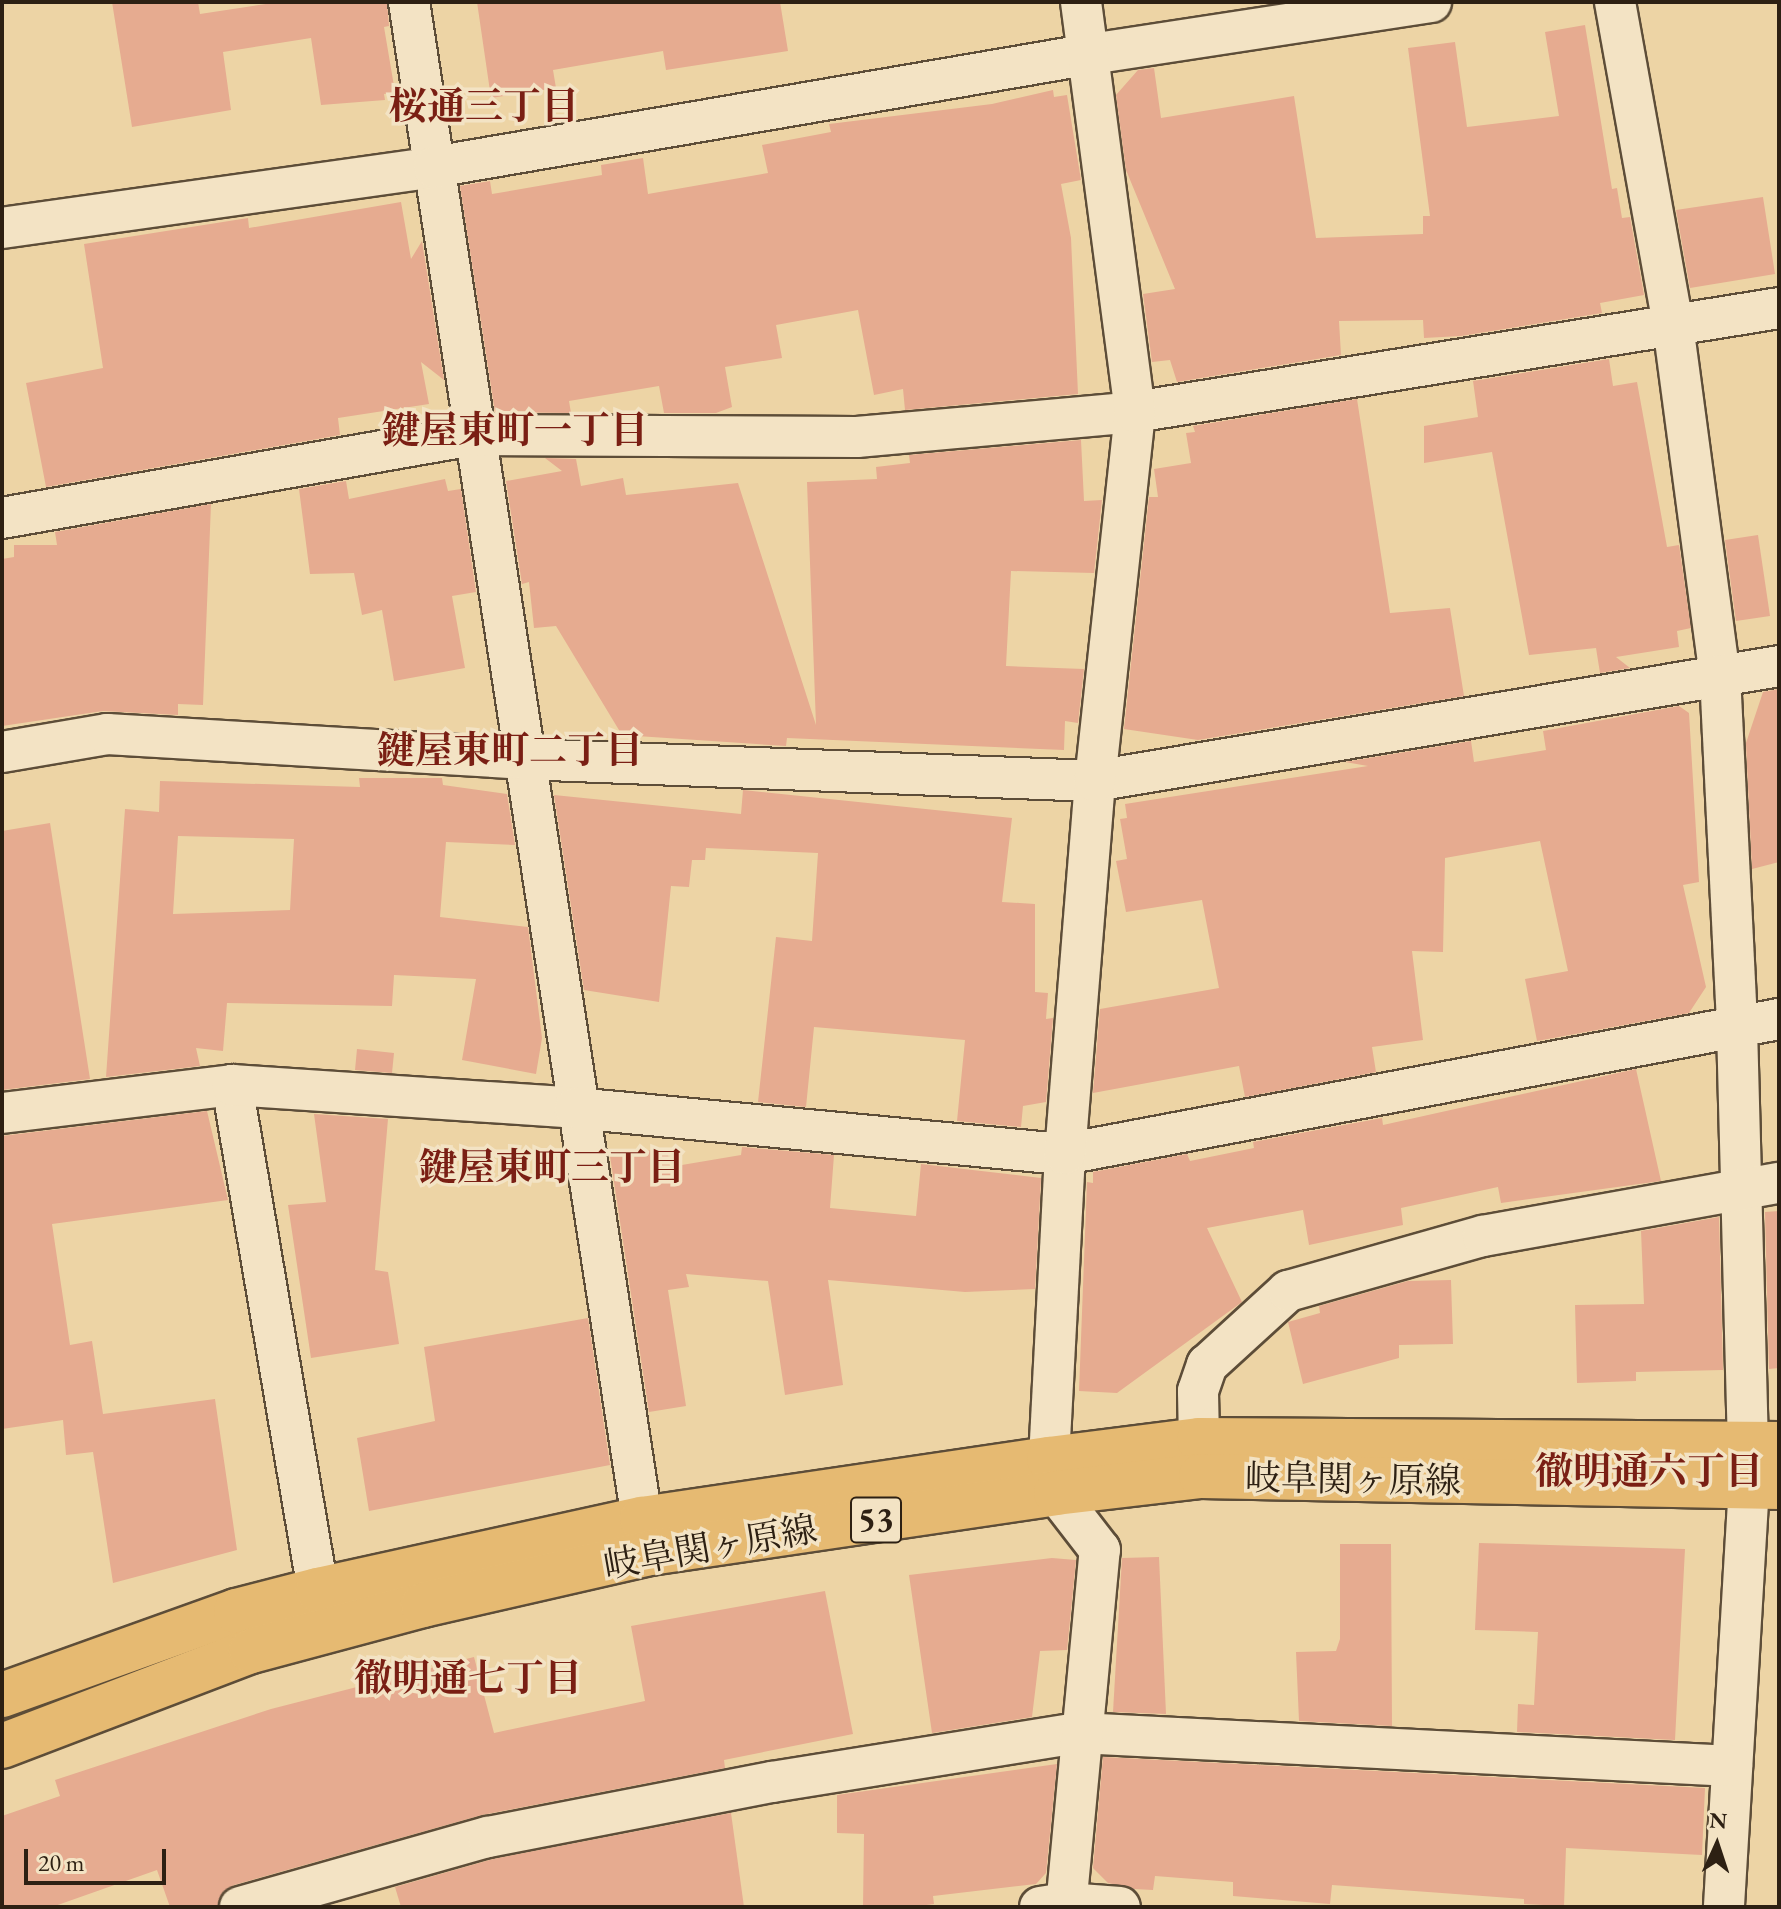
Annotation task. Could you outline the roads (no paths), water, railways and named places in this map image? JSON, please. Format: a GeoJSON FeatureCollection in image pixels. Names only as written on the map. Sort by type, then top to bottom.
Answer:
{"type":"FeatureCollection","features":[{"type":"Feature","properties":{"kind":"main road","name":"岐阜関ヶ原線"},"geometry":{"type":"LineString","coordinates":[[2,1746],[251,1651],[423,1605],[650,1553],[1052,1476],[1199,1440],[1764,1442]]}},
{"type":"Feature","properties":{"kind":"main road","name":"岐阜関ヶ原線"},"geometry":{"type":"LineString","coordinates":[[2,1695],[236,1611],[642,1519],[1052,1476],[1764,1486]]}},
{"type":"Feature","properties":{"kind":"street"},"geometry":{"type":"LineString","coordinates":[[409,2],[575,1108],[642,1519]]}},
{"type":"Feature","properties":{"kind":"street"},"geometry":{"type":"LineString","coordinates":[[1081,2],[1091,54],[1135,412],[1095,781],[1065,1154],[1052,1476],[1100,1550],[1057,1906],[1120,1907]]}},
{"type":"Feature","properties":{"kind":"street"},"geometry":{"type":"LineString","coordinates":[[2,228],[434,167],[1091,54],[1431,2]]}},
{"type":"Feature","properties":{"kind":"street"},"geometry":{"type":"LineString","coordinates":[[1615,2],[1673,325],[1720,675],[1737,1027],[1761,1186],[1764,1486],[1732,1766],[1724,1907]]}},
{"type":"Feature","properties":{"kind":"street"},"geometry":{"type":"LineString","coordinates":[[2,518],[472,435],[857,437],[1135,412],[1779,308]]}},
{"type":"Feature","properties":{"kind":"street"},"geometry":{"type":"LineString","coordinates":[[2,752],[107,734],[522,759],[1095,781],[1779,666]]}},
{"type":"Feature","properties":{"kind":"street"},"geometry":{"type":"LineString","coordinates":[[2,1113],[232,1085],[575,1108],[1065,1154],[1779,1019]]}},
{"type":"Feature","properties":{"kind":"street"},"geometry":{"type":"LineString","coordinates":[[232,1085],[318,1590]]}},
{"type":"Feature","properties":{"kind":"street"},"geometry":{"type":"LineString","coordinates":[[1199,1440],[1198,1391],[1207,1365],[1288,1291],[1483,1236],[1761,1186]]}},
{"type":"Feature","properties":{"kind":"street"},"geometry":{"type":"LineString","coordinates":[[240,1907],[488,1837],[772,1782],[1079,1733],[1732,1766]]}},
{"type":"Feature","properties":{"kind":"district","name":"桜通三丁目"},"geometry":{"type":"Point","coordinates":[484,106]}},
{"type":"Feature","properties":{"kind":"district","name":"鍵屋東町一丁目"},"geometry":{"type":"Point","coordinates":[515,430]}},
{"type":"Feature","properties":{"kind":"district","name":"鍵屋東町二丁目"},"geometry":{"type":"Point","coordinates":[510,750]}},
{"type":"Feature","properties":{"kind":"district","name":"鍵屋東町三丁目"},"geometry":{"type":"Point","coordinates":[552,1167]}},
{"type":"Feature","properties":{"kind":"district","name":"徹明通六丁目"},"geometry":{"type":"Point","coordinates":[1649,1471]}},
{"type":"Feature","properties":{"kind":"district","name":"徹明通七丁目"},"geometry":{"type":"Point","coordinates":[468,1678]}}]}
